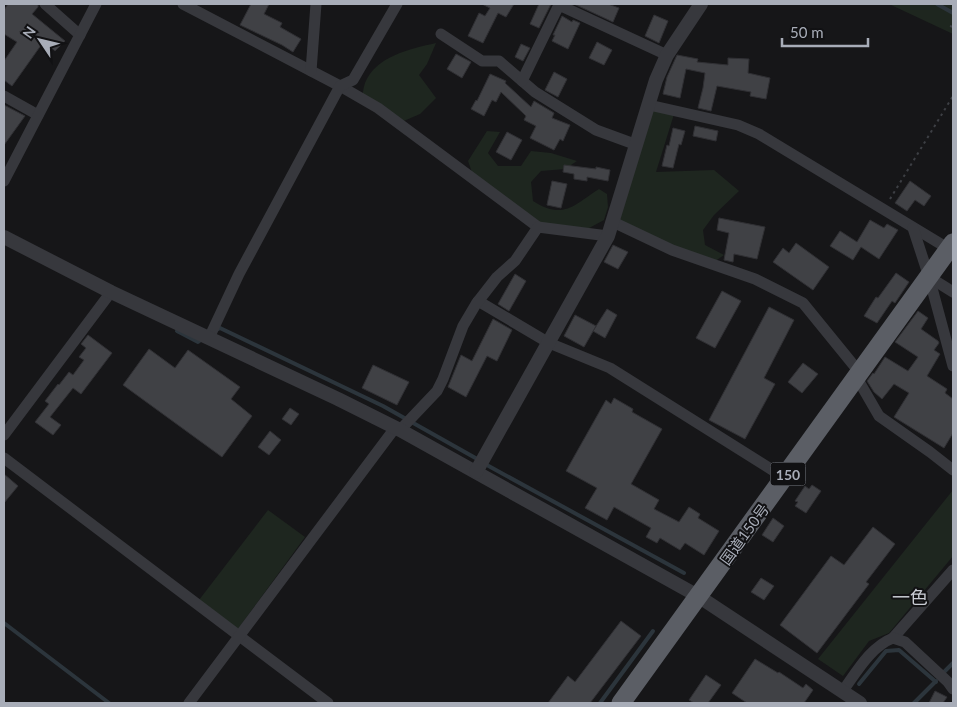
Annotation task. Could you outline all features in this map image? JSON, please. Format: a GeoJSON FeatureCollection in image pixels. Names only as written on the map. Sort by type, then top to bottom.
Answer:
{"type":"FeatureCollection","features":[{"type":"Feature","properties":{"kind":"highway","name":"国道150号"},"geometry":{"type":"LineString","coordinates":[[621,703],[951,246]]}},
{"type":"Feature","properties":{"kind":"street"},"geometry":{"type":"LineString","coordinates":[[45,4],[80,35]]}},
{"type":"Feature","properties":{"kind":"street"},"geometry":{"type":"LineString","coordinates":[[4,181],[96,4]]}},
{"type":"Feature","properties":{"kind":"street"},"geometry":{"type":"LineString","coordinates":[[183,4],[340,86],[378,108],[538,226],[608,236]]}},
{"type":"Feature","properties":{"kind":"street"},"geometry":{"type":"LineString","coordinates":[[311,71],[316,4]]}},
{"type":"Feature","properties":{"kind":"street"},"geometry":{"type":"LineString","coordinates":[[209,338],[239,274],[340,86],[353,80],[397,4]]}},
{"type":"Feature","properties":{"kind":"street"},"geometry":{"type":"LineString","coordinates":[[522,80],[559,4],[668,54]]}},
{"type":"Feature","properties":{"kind":"street"},"geometry":{"type":"LineString","coordinates":[[476,472],[550,343],[608,236],[656,80],[668,54],[700,4]]}},
{"type":"Feature","properties":{"kind":"street"},"geometry":{"type":"LineString","coordinates":[[441,34],[482,61],[499,60],[535,92],[596,130],[636,145]]}},
{"type":"Feature","properties":{"kind":"street"},"geometry":{"type":"LineString","coordinates":[[4,96],[38,115]]}},
{"type":"Feature","properties":{"kind":"street"},"geometry":{"type":"LineString","coordinates":[[649,105],[738,126],[759,134],[913,228],[951,246]]}},
{"type":"Feature","properties":{"kind":"street"},"geometry":{"type":"LineString","coordinates":[[613,222],[672,250],[755,279],[803,303],[859,375],[878,416],[953,470]]}},
{"type":"Feature","properties":{"kind":"street"},"geometry":{"type":"LineString","coordinates":[[188,703],[398,429],[437,391],[463,326],[478,301],[497,278],[515,261],[538,226]]}},
{"type":"Feature","properties":{"kind":"street"},"geometry":{"type":"LineString","coordinates":[[913,228],[929,277],[953,366]]}},
{"type":"Feature","properties":{"kind":"street"},"geometry":{"type":"LineString","coordinates":[[4,237],[111,292],[398,429],[698,596],[860,703]]}},
{"type":"Feature","properties":{"kind":"street"},"geometry":{"type":"LineString","coordinates":[[929,277],[953,292]]}},
{"type":"Feature","properties":{"kind":"street"},"geometry":{"type":"LineString","coordinates":[[4,435],[111,292]]}},
{"type":"Feature","properties":{"kind":"street"},"geometry":{"type":"LineString","coordinates":[[478,301],[550,343],[610,368],[785,478]]}},
{"type":"Feature","properties":{"kind":"street"},"geometry":{"type":"LineString","coordinates":[[4,458],[328,703]]}},
{"type":"Feature","properties":{"kind":"street"},"geometry":{"type":"LineString","coordinates":[[842,692],[873,650],[884,641],[893,638],[953,570]]}},
{"type":"Feature","properties":{"kind":"street"},"geometry":{"type":"LineString","coordinates":[[893,638],[905,642],[948,682],[953,689]]}},
{"type":"Feature","properties":{"kind":"path"},"geometry":{"type":"LineString","coordinates":[[883,210],[953,96]]}},
{"type":"Feature","properties":{"kind":"shaded area"},"geometry":{"type":"Polygon","coordinates":[[[889,4],[953,4],[953,34],[889,4]]]}},
{"type":"Feature","properties":{"kind":"shaded area"},"geometry":{"type":"Polygon","coordinates":[[[436,43],[427,64],[419,75],[436,98],[420,114],[399,123],[362,99],[365,83],[377,66],[385,60],[405,51],[436,43]]]}},
{"type":"Feature","properties":{"kind":"shaded area"},"geometry":{"type":"Polygon","coordinates":[[[649,105],[675,111],[656,172],[714,170],[739,191],[714,215],[703,230],[705,245],[724,255],[711,264],[614,217],[649,105]]]}},
{"type":"Feature","properties":{"kind":"shaded area"},"geometry":{"type":"Polygon","coordinates":[[[487,131],[500,132],[488,153],[498,166],[521,166],[531,151],[551,153],[577,161],[565,169],[541,171],[531,182],[533,201],[552,210],[560,210],[575,205],[599,189],[607,194],[608,207],[604,220],[580,233],[538,227],[474,178],[468,161],[487,131]]]}},
{"type":"Feature","properties":{"kind":"shaded area"},"geometry":{"type":"Polygon","coordinates":[[[953,490],[953,556],[889,633],[869,641],[843,676],[818,659],[953,490]]]}},
{"type":"Feature","properties":{"kind":"shaded area"},"geometry":{"type":"Polygon","coordinates":[[[268,510],[305,537],[238,629],[199,600],[268,510]]]}},
{"type":"Feature","properties":{"kind":"building"},"geometry":{"type":"Polygon","coordinates":[[[8,4],[38,4],[38,7],[32,14],[65,41],[55,51],[44,41],[12,86],[4,80],[4,61],[17,42],[4,34],[4,10],[8,4]]]}},
{"type":"Feature","properties":{"kind":"building"},"geometry":{"type":"Polygon","coordinates":[[[251,4],[269,4],[264,14],[282,23],[280,27],[301,39],[293,52],[240,25],[251,4]]]}},
{"type":"Feature","properties":{"kind":"building"},"geometry":{"type":"Polygon","coordinates":[[[482,4],[514,4],[506,17],[498,13],[483,43],[468,36],[479,13],[485,16],[490,8],[482,4]]]}},
{"type":"Feature","properties":{"kind":"building"},"geometry":{"type":"Polygon","coordinates":[[[539,4],[551,4],[539,28],[530,24],[539,4]]]}},
{"type":"Feature","properties":{"kind":"building"},"geometry":{"type":"Polygon","coordinates":[[[574,4],[608,4],[619,8],[613,22],[574,4]]]}},
{"type":"Feature","properties":{"kind":"building"},"geometry":{"type":"Polygon","coordinates":[[[654,15],[668,21],[659,43],[645,36],[654,15]]]}},
{"type":"Feature","properties":{"kind":"building"},"geometry":{"type":"Polygon","coordinates":[[[562,16],[572,22],[573,20],[580,23],[568,49],[552,41],[562,16]]]}},
{"type":"Feature","properties":{"kind":"building"},"geometry":{"type":"Polygon","coordinates":[[[597,42],[612,50],[604,65],[589,58],[597,42]]]}},
{"type":"Feature","properties":{"kind":"building"},"geometry":{"type":"Polygon","coordinates":[[[521,44],[530,48],[523,61],[515,57],[521,44]]]}},
{"type":"Feature","properties":{"kind":"building"},"geometry":{"type":"Polygon","coordinates":[[[456,54],[471,62],[462,78],[447,69],[456,54]]]}},
{"type":"Feature","properties":{"kind":"building"},"geometry":{"type":"Polygon","coordinates":[[[677,55],[698,59],[697,62],[728,65],[728,58],[749,59],[748,73],[770,78],[766,99],[750,96],[751,92],[717,86],[711,111],[698,108],[705,73],[686,69],[680,98],[663,94],[667,77],[677,55]]]}},
{"type":"Feature","properties":{"kind":"building"},"geometry":{"type":"Polygon","coordinates":[[[554,72],[567,79],[558,97],[545,90],[554,72]]]}},
{"type":"Feature","properties":{"kind":"building"},"geometry":{"type":"Polygon","coordinates":[[[490,74],[506,81],[505,83],[531,107],[534,101],[554,113],[552,118],[570,125],[563,141],[560,139],[554,150],[530,138],[536,126],[524,120],[526,116],[501,92],[496,102],[492,100],[484,116],[471,109],[490,74]]]}},
{"type":"Feature","properties":{"kind":"building"},"geometry":{"type":"Polygon","coordinates":[[[4,105],[25,116],[4,145],[4,105]]]}},
{"type":"Feature","properties":{"kind":"building"},"geometry":{"type":"Polygon","coordinates":[[[695,126],[718,131],[716,141],[693,136],[695,126]]]}},
{"type":"Feature","properties":{"kind":"building"},"geometry":{"type":"Polygon","coordinates":[[[673,128],[685,131],[681,145],[679,144],[673,168],[662,166],[673,128]]]}},
{"type":"Feature","properties":{"kind":"building"},"geometry":{"type":"Polygon","coordinates":[[[507,132],[522,140],[511,160],[496,152],[507,132]]]}},
{"type":"Feature","properties":{"kind":"building"},"geometry":{"type":"Polygon","coordinates":[[[564,165],[610,170],[608,181],[587,177],[587,181],[574,179],[574,174],[563,172],[564,165]]]}},
{"type":"Feature","properties":{"kind":"building"},"geometry":{"type":"Polygon","coordinates":[[[552,181],[567,184],[561,208],[547,205],[552,181]]]}},
{"type":"Feature","properties":{"kind":"building"},"geometry":{"type":"Polygon","coordinates":[[[910,181],[931,196],[924,206],[915,200],[907,211],[895,203],[910,181]]]}},
{"type":"Feature","properties":{"kind":"building"},"geometry":{"type":"Polygon","coordinates":[[[719,218],[765,227],[757,259],[734,254],[733,262],[724,260],[729,233],[717,230],[719,218]]]}},
{"type":"Feature","properties":{"kind":"building"},"geometry":{"type":"Polygon","coordinates":[[[870,220],[884,228],[887,224],[898,230],[879,259],[861,247],[853,260],[830,246],[840,231],[857,242],[870,220]]]}},
{"type":"Feature","properties":{"kind":"building"},"geometry":{"type":"Polygon","coordinates":[[[796,243],[829,267],[813,290],[773,262],[783,248],[789,253],[796,243]]]}},
{"type":"Feature","properties":{"kind":"building"},"geometry":{"type":"Polygon","coordinates":[[[613,245],[628,252],[618,269],[604,262],[613,245]]]}},
{"type":"Feature","properties":{"kind":"building"},"geometry":{"type":"Polygon","coordinates":[[[896,273],[909,282],[895,303],[892,301],[877,323],[864,316],[876,297],[878,298],[896,273]]]}},
{"type":"Feature","properties":{"kind":"building"},"geometry":{"type":"Polygon","coordinates":[[[515,274],[526,281],[509,311],[498,304],[515,274]]]}},
{"type":"Feature","properties":{"kind":"building"},"geometry":{"type":"Polygon","coordinates":[[[722,291],[741,301],[715,348],[696,338],[722,291]]]}},
{"type":"Feature","properties":{"kind":"building"},"geometry":{"type":"Polygon","coordinates":[[[769,307],[794,320],[764,378],[775,384],[745,439],[709,420],[769,307]]]}},
{"type":"Feature","properties":{"kind":"building"},"geometry":{"type":"Polygon","coordinates":[[[607,309],[617,315],[605,338],[593,331],[607,309]]]}},
{"type":"Feature","properties":{"kind":"building"},"geometry":{"type":"Polygon","coordinates":[[[918,311],[928,318],[921,329],[939,343],[934,350],[940,354],[927,376],[947,389],[945,393],[953,399],[953,433],[944,448],[894,417],[909,393],[894,384],[882,399],[874,392],[867,381],[885,357],[908,371],[918,357],[895,342],[918,311]]]}},
{"type":"Feature","properties":{"kind":"building"},"geometry":{"type":"Polygon","coordinates":[[[575,315],[596,326],[584,347],[564,336],[575,315]]]}},
{"type":"Feature","properties":{"kind":"building"},"geometry":{"type":"Polygon","coordinates":[[[493,319],[512,330],[497,361],[487,356],[466,397],[448,387],[461,355],[472,361],[493,319]]]}},
{"type":"Feature","properties":{"kind":"building"},"geometry":{"type":"Polygon","coordinates":[[[88,335],[112,353],[81,394],[73,388],[50,417],[61,425],[53,435],[35,422],[49,404],[45,401],[58,384],[69,372],[73,375],[84,360],[79,357],[86,348],[81,344],[88,335]]]}},
{"type":"Feature","properties":{"kind":"building"},"geometry":{"type":"Polygon","coordinates":[[[149,349],[175,368],[188,350],[240,387],[231,399],[252,416],[222,457],[123,385],[149,349]]]}},
{"type":"Feature","properties":{"kind":"building"},"geometry":{"type":"Polygon","coordinates":[[[803,363],[818,374],[802,393],[788,382],[803,363]]]}},
{"type":"Feature","properties":{"kind":"building"},"geometry":{"type":"Polygon","coordinates":[[[373,365],[409,382],[397,405],[362,388],[373,365]]]}},
{"type":"Feature","properties":{"kind":"building"},"geometry":{"type":"Polygon","coordinates":[[[614,398],[633,409],[632,412],[662,429],[631,484],[659,500],[654,509],[679,522],[689,507],[700,514],[698,518],[719,531],[704,555],[685,543],[680,550],[660,538],[657,543],[646,537],[651,528],[614,507],[607,520],[585,508],[597,488],[566,471],[606,400],[611,404],[614,398]]]}},
{"type":"Feature","properties":{"kind":"building"},"geometry":{"type":"Polygon","coordinates":[[[290,408],[299,414],[291,425],[282,419],[290,408]]]}},
{"type":"Feature","properties":{"kind":"building"},"geometry":{"type":"Polygon","coordinates":[[[270,431],[281,440],[269,455],[258,447],[270,431]]]}},
{"type":"Feature","properties":{"kind":"building"},"geometry":{"type":"Polygon","coordinates":[[[4,474],[18,486],[4,503],[4,474]]]}},
{"type":"Feature","properties":{"kind":"building"},"geometry":{"type":"Polygon","coordinates":[[[812,485],[821,491],[806,513],[795,506],[798,502],[795,501],[805,486],[809,489],[812,485]]]}},
{"type":"Feature","properties":{"kind":"building"},"geometry":{"type":"Polygon","coordinates":[[[773,518],[784,526],[773,542],[762,535],[773,518]]]}},
{"type":"Feature","properties":{"kind":"building"},"geometry":{"type":"Polygon","coordinates":[[[873,527],[895,544],[866,582],[869,584],[817,653],[780,625],[831,556],[844,565],[873,527]]]}},
{"type":"Feature","properties":{"kind":"building"},"geometry":{"type":"Polygon","coordinates":[[[761,578],[774,586],[764,600],[751,592],[761,578]]]}},
{"type":"Feature","properties":{"kind":"building"},"geometry":{"type":"Polygon","coordinates":[[[621,621],[641,636],[590,703],[548,703],[568,676],[575,682],[621,621]]]}},
{"type":"Feature","properties":{"kind":"building"},"geometry":{"type":"Polygon","coordinates":[[[755,659],[803,688],[806,684],[813,690],[804,703],[747,703],[732,693],[755,659]]]}},
{"type":"Feature","properties":{"kind":"building"},"geometry":{"type":"Polygon","coordinates":[[[706,675],[721,685],[708,703],[694,703],[689,700],[706,675]]]}},
{"type":"Feature","properties":{"kind":"building"},"geometry":{"type":"Polygon","coordinates":[[[935,691],[947,697],[943,703],[929,703],[935,691]]]}},
{"type":"Feature","properties":{"kind":"waterway"},"geometry":{"type":"LineString","coordinates":[[937,4],[953,13]]}},
{"type":"Feature","properties":{"kind":"waterway"},"geometry":{"type":"LineString","coordinates":[[216,330],[220,328],[383,406],[479,460]]}},
{"type":"Feature","properties":{"kind":"waterway"},"geometry":{"type":"LineString","coordinates":[[177,331],[198,342],[202,339]]}},
{"type":"Feature","properties":{"kind":"waterway"},"geometry":{"type":"LineString","coordinates":[[485,464],[684,573]]}},
{"type":"Feature","properties":{"kind":"waterway"},"geometry":{"type":"LineString","coordinates":[[4,623],[109,703]]}},
{"type":"Feature","properties":{"kind":"waterway"},"geometry":{"type":"LineString","coordinates":[[600,703],[653,631]]}},
{"type":"Feature","properties":{"kind":"waterway"},"geometry":{"type":"LineString","coordinates":[[859,684],[886,651],[899,650],[936,682]]}},
{"type":"Feature","properties":{"kind":"waterway"},"geometry":{"type":"LineString","coordinates":[[942,674],[953,663]]}},
{"type":"Feature","properties":{"kind":"waterway"},"geometry":{"type":"LineString","coordinates":[[914,703],[936,681]]}},
{"type":"Feature","properties":{"kind":"district","name":"一色"},"geometry":{"type":"Point","coordinates":[910,597]}}]}
